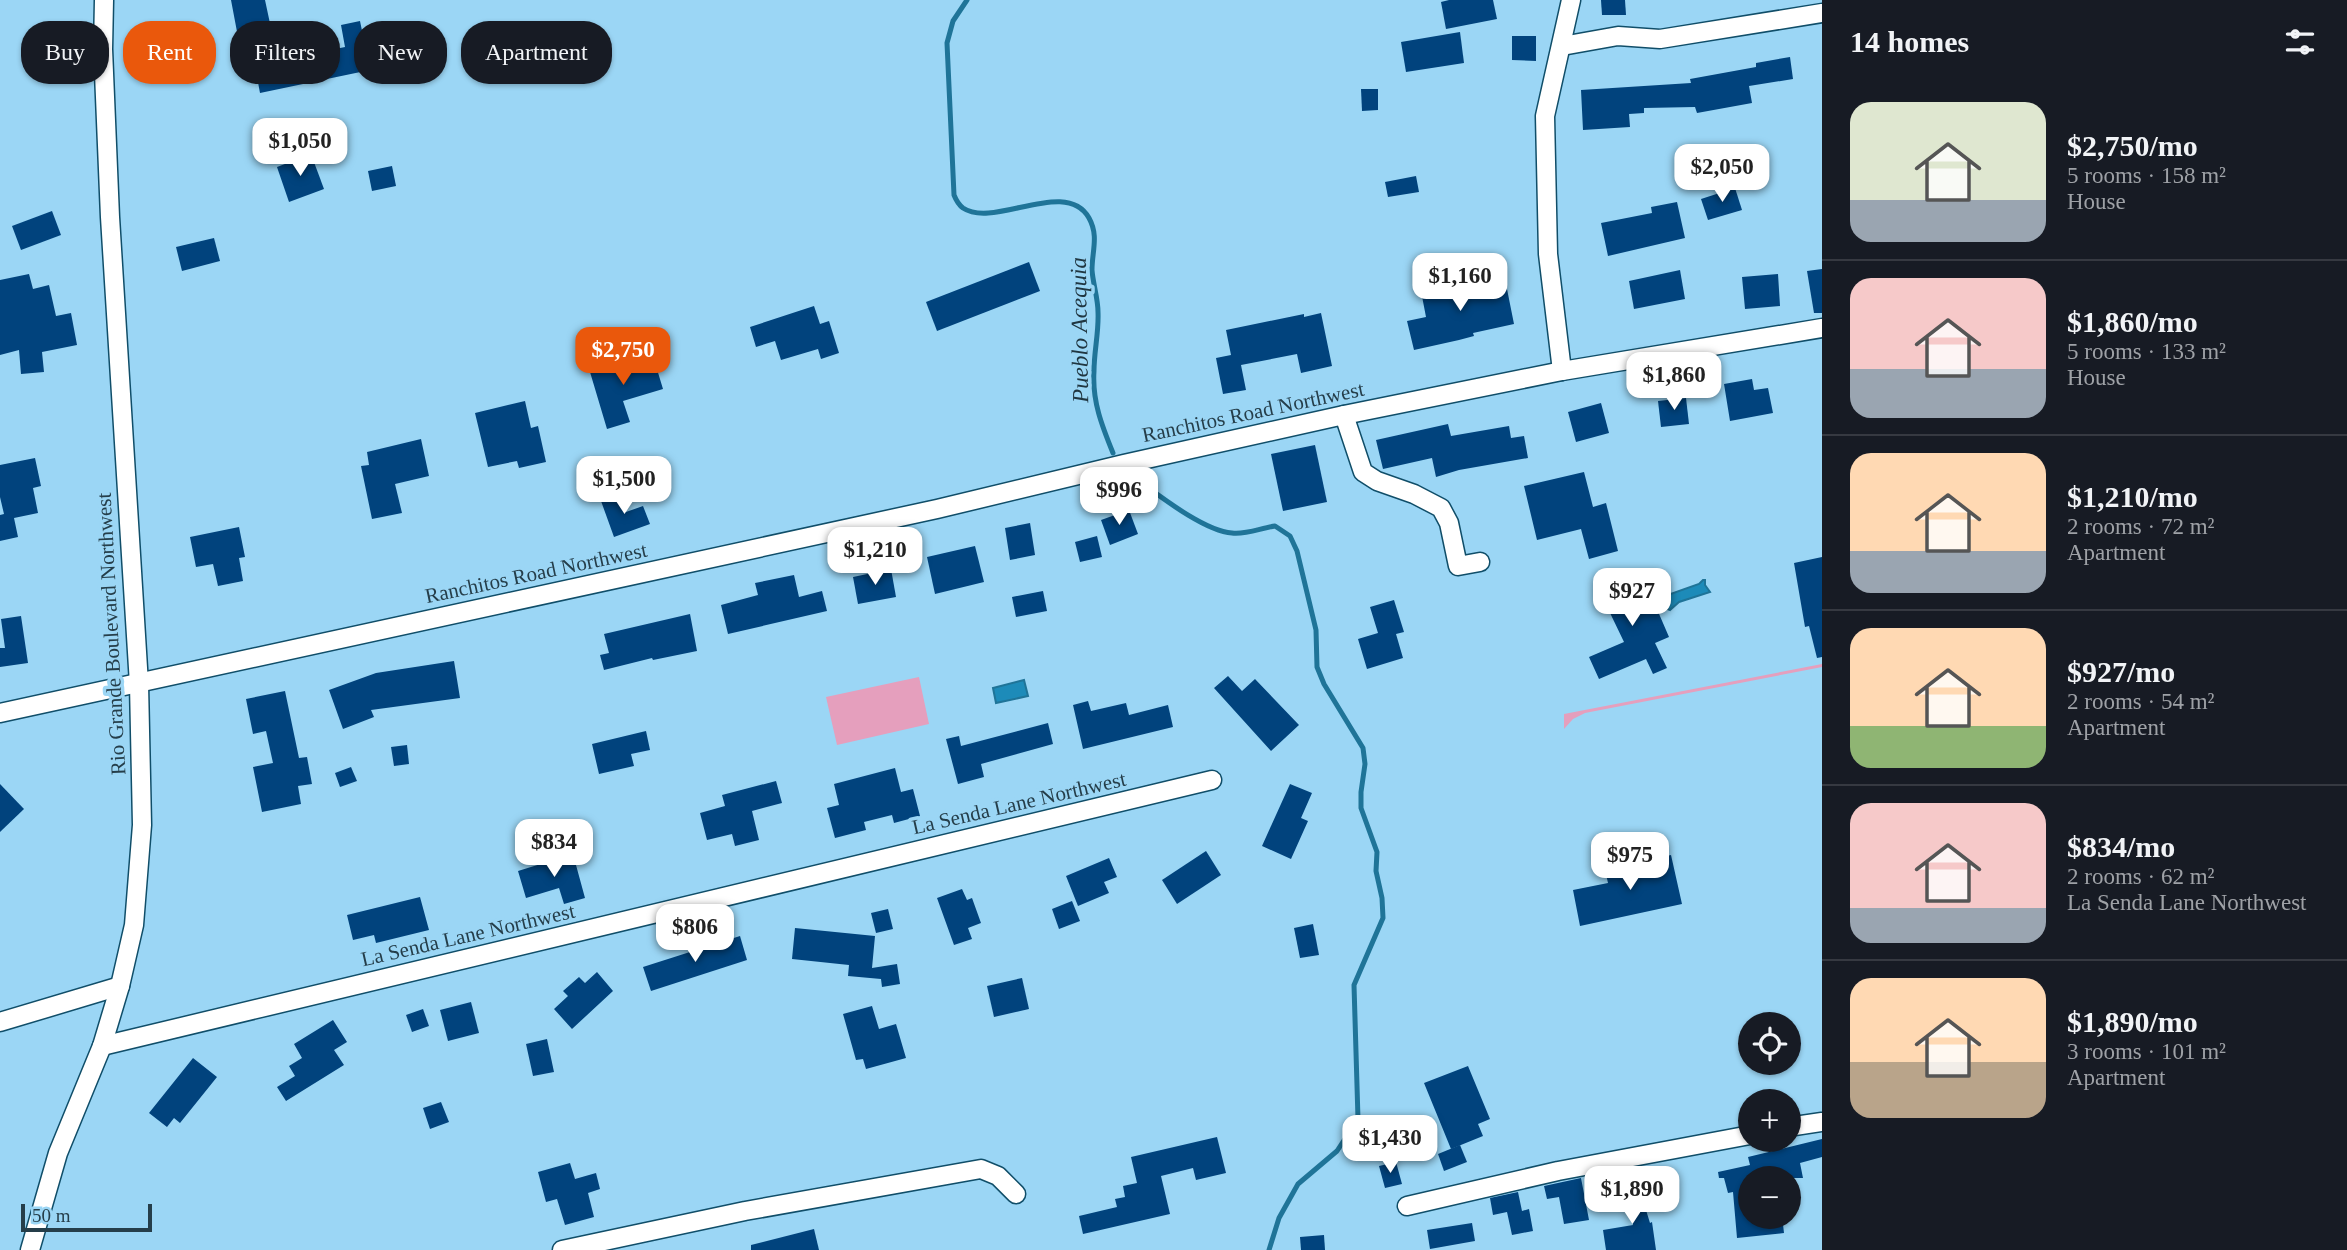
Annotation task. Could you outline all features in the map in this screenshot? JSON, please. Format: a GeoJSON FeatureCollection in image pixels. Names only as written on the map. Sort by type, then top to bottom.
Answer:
{"type":"FeatureCollection","features":[{"type":"Feature","properties":{"kind":"street","name":"Rio Grande Boulevard Northwest"},"geometry":{"type":"LineString","coordinates":[[30,1250],[58,1153],[102,1046],[120,986],[134,925],[142,825],[139,684],[110,216],[103,49],[104,0]]}},
{"type":"Feature","properties":{"kind":"street"},"geometry":{"type":"LineString","coordinates":[[1562,371],[1548,254],[1545,116],[1571,0]]}},
{"type":"Feature","properties":{"kind":"street"},"geometry":{"type":"LineString","coordinates":[[1562,46],[1618,36],[1660,39],[1822,13]]}},
{"type":"Feature","properties":{"kind":"street","name":"Ranchitos Road Northwest"},"geometry":{"type":"LineString","coordinates":[[0,713],[911,514],[1344,415],[1562,371],[1822,328]]}},
{"type":"Feature","properties":{"kind":"street"},"geometry":{"type":"LineString","coordinates":[[1344,415],[1363,472],[1377,481],[1414,494],[1441,508],[1449,523],[1458,566],[1480,562]]}},
{"type":"Feature","properties":{"kind":"street","name":"La Senda Lane Northwest"},"geometry":{"type":"LineString","coordinates":[[102,1046],[1212,780]]}},
{"type":"Feature","properties":{"kind":"street"},"geometry":{"type":"LineString","coordinates":[[0,1022],[120,986]]}},
{"type":"Feature","properties":{"kind":"street"},"geometry":{"type":"LineString","coordinates":[[1801,1126],[1822,1122]]}},
{"type":"Feature","properties":{"kind":"street"},"geometry":{"type":"LineString","coordinates":[[1407,1206],[1558,1171],[1738,1137]]}},
{"type":"Feature","properties":{"kind":"street"},"geometry":{"type":"LineString","coordinates":[[562,1250],[746,1211],[981,1169],[998,1176],[1016,1194]]}},
{"type":"Feature","properties":{"kind":"shaded area"},"geometry":{"type":"Polygon","coordinates":[[[1822,664],[1822,667],[1585,713],[1573,719],[1564,729],[1564,714],[1822,664]]]}},
{"type":"Feature","properties":{"kind":"shaded area"},"geometry":{"type":"Polygon","coordinates":[[[919,677],[929,724],[837,745],[826,697],[919,677]]]}},
{"type":"Feature","properties":{"kind":"water"},"geometry":{"type":"Polygon","coordinates":[[[1703,580],[1710,592],[1679,602],[1670,610],[1665,608],[1662,597],[1699,584],[1703,580]]]}},
{"type":"Feature","properties":{"kind":"water"},"geometry":{"type":"Polygon","coordinates":[[[1024,680],[1028,696],[996,703],[993,688],[1024,680]]]}},
{"type":"Feature","properties":{"kind":"building"},"geometry":{"type":"Polygon","coordinates":[[[231,0],[265,0],[269,21],[235,21],[231,0]]]}},
{"type":"Feature","properties":{"kind":"building"},"geometry":{"type":"Polygon","coordinates":[[[1493,0],[1497,19],[1446,29],[1441,2],[1493,0]]]}},
{"type":"Feature","properties":{"kind":"building"},"geometry":{"type":"Polygon","coordinates":[[[1601,0],[1625,0],[1626,15],[1602,15],[1601,0]]]}},
{"type":"Feature","properties":{"kind":"building"},"geometry":{"type":"Polygon","coordinates":[[[354,22],[354,73],[340,76],[340,48],[345,47],[341,25],[354,22]]]}},
{"type":"Feature","properties":{"kind":"building"},"geometry":{"type":"Polygon","coordinates":[[[1460,32],[1464,63],[1406,72],[1401,42],[1460,32]]]}},
{"type":"Feature","properties":{"kind":"building"},"geometry":{"type":"Polygon","coordinates":[[[1512,36],[1536,36],[1536,61],[1512,60],[1512,36]]]}},
{"type":"Feature","properties":{"kind":"building"},"geometry":{"type":"Polygon","coordinates":[[[1790,57],[1793,79],[1749,86],[1752,103],[1697,113],[1695,107],[1644,108],[1644,113],[1629,114],[1630,127],[1583,130],[1581,90],[1691,83],[1690,79],[1756,67],[1756,63],[1790,57]]]}},
{"type":"Feature","properties":{"kind":"building"},"geometry":{"type":"Polygon","coordinates":[[[258,84],[303,84],[260,93],[258,84]]]}},
{"type":"Feature","properties":{"kind":"building"},"geometry":{"type":"Polygon","coordinates":[[[1361,89],[1378,89],[1378,110],[1362,111],[1361,89]]]}},
{"type":"Feature","properties":{"kind":"building"},"geometry":{"type":"Polygon","coordinates":[[[311,154],[324,189],[289,202],[277,167],[311,154]]]}},
{"type":"Feature","properties":{"kind":"building"},"geometry":{"type":"Polygon","coordinates":[[[392,166],[396,186],[372,191],[368,171],[392,166]]]}},
{"type":"Feature","properties":{"kind":"building"},"geometry":{"type":"Polygon","coordinates":[[[1416,176],[1419,192],[1388,197],[1385,182],[1416,176]]]}},
{"type":"Feature","properties":{"kind":"building"},"geometry":{"type":"Polygon","coordinates":[[[1735,188],[1742,210],[1708,220],[1701,199],[1735,188]]]}},
{"type":"Feature","properties":{"kind":"building"},"geometry":{"type":"Polygon","coordinates":[[[1677,202],[1685,238],[1608,256],[1601,223],[1652,213],[1651,207],[1677,202]]]}},
{"type":"Feature","properties":{"kind":"building"},"geometry":{"type":"Polygon","coordinates":[[[52,211],[61,235],[21,250],[12,226],[52,211]]]}},
{"type":"Feature","properties":{"kind":"building"},"geometry":{"type":"Polygon","coordinates":[[[214,238],[220,261],[182,271],[176,247],[214,238]]]}},
{"type":"Feature","properties":{"kind":"building"},"geometry":{"type":"Polygon","coordinates":[[[1029,262],[1040,291],[937,331],[926,302],[1029,262]]]}},
{"type":"Feature","properties":{"kind":"building"},"geometry":{"type":"Polygon","coordinates":[[[1822,269],[1822,313],[1814,313],[1807,271],[1822,269]]]}},
{"type":"Feature","properties":{"kind":"building"},"geometry":{"type":"Polygon","coordinates":[[[1680,270],[1685,299],[1634,309],[1629,281],[1680,270]]]}},
{"type":"Feature","properties":{"kind":"building"},"geometry":{"type":"Polygon","coordinates":[[[29,274],[33,289],[49,285],[56,316],[71,313],[77,345],[42,352],[44,372],[21,374],[19,350],[0,355],[0,280],[29,274]]]}},
{"type":"Feature","properties":{"kind":"building"},"geometry":{"type":"Polygon","coordinates":[[[1778,274],[1780,306],[1745,309],[1742,277],[1778,274]]]}},
{"type":"Feature","properties":{"kind":"building"},"geometry":{"type":"Polygon","coordinates":[[[1482,278],[1484,288],[1506,284],[1514,324],[1414,350],[1407,321],[1426,317],[1421,291],[1482,278]]]}},
{"type":"Feature","properties":{"kind":"building"},"geometry":{"type":"Polygon","coordinates":[[[814,306],[820,324],[829,321],[839,353],[821,359],[818,349],[781,360],[775,341],[756,347],[750,327],[814,306]]]}},
{"type":"Feature","properties":{"kind":"building"},"geometry":{"type":"Polygon","coordinates":[[[1321,313],[1332,366],[1301,373],[1297,354],[1241,365],[1246,390],[1223,394],[1216,358],[1231,355],[1226,330],[1321,313]]]}},
{"type":"Feature","properties":{"kind":"building"},"geometry":{"type":"Polygon","coordinates":[[[634,350],[641,371],[656,366],[663,389],[623,401],[630,422],[607,429],[590,372],[621,362],[619,355],[634,350]]]}},
{"type":"Feature","properties":{"kind":"building"},"geometry":{"type":"Polygon","coordinates":[[[1752,379],[1754,390],[1768,388],[1773,413],[1730,421],[1724,384],[1752,379]]]}},
{"type":"Feature","properties":{"kind":"building"},"geometry":{"type":"Polygon","coordinates":[[[1686,398],[1689,424],[1661,427],[1658,401],[1686,398]]]}},
{"type":"Feature","properties":{"kind":"building"},"geometry":{"type":"Polygon","coordinates":[[[525,401],[531,428],[538,426],[546,462],[519,468],[517,461],[488,467],[475,413],[525,401]]]}},
{"type":"Feature","properties":{"kind":"building"},"geometry":{"type":"Polygon","coordinates":[[[1601,403],[1609,433],[1576,442],[1568,412],[1601,403]]]}},
{"type":"Feature","properties":{"kind":"building"},"geometry":{"type":"Polygon","coordinates":[[[1448,424],[1451,436],[1509,426],[1511,438],[1524,436],[1528,458],[1459,470],[1436,477],[1432,458],[1383,469],[1376,440],[1448,424]]]}},
{"type":"Feature","properties":{"kind":"building"},"geometry":{"type":"Polygon","coordinates":[[[421,439],[429,476],[395,484],[402,513],[372,519],[361,466],[369,465],[367,452],[421,439]]]}},
{"type":"Feature","properties":{"kind":"building"},"geometry":{"type":"Polygon","coordinates":[[[1315,445],[1327,502],[1283,511],[1271,454],[1315,445]]]}},
{"type":"Feature","properties":{"kind":"building"},"geometry":{"type":"Polygon","coordinates":[[[35,458],[41,486],[33,488],[38,513],[14,518],[18,537],[0,541],[0,515],[4,514],[0,497],[0,465],[35,458]]]}},
{"type":"Feature","properties":{"kind":"building"},"geometry":{"type":"Polygon","coordinates":[[[1584,472],[1593,507],[1606,503],[1618,551],[1589,559],[1581,529],[1537,540],[1524,486],[1584,472]]]}},
{"type":"Feature","properties":{"kind":"building"},"geometry":{"type":"Polygon","coordinates":[[[620,494],[626,512],[643,506],[650,524],[614,537],[601,501],[620,494]]]}},
{"type":"Feature","properties":{"kind":"building"},"geometry":{"type":"Polygon","coordinates":[[[1129,510],[1138,534],[1110,545],[1101,520],[1129,510]]]}},
{"type":"Feature","properties":{"kind":"building"},"geometry":{"type":"Polygon","coordinates":[[[1030,523],[1035,555],[1010,560],[1005,528],[1030,523]]]}},
{"type":"Feature","properties":{"kind":"building"},"geometry":{"type":"Polygon","coordinates":[[[239,527],[245,557],[239,558],[243,581],[218,586],[213,564],[196,567],[190,537],[239,527]]]}},
{"type":"Feature","properties":{"kind":"building"},"geometry":{"type":"Polygon","coordinates":[[[1097,536],[1102,557],[1080,562],[1075,542],[1097,536]]]}},
{"type":"Feature","properties":{"kind":"building"},"geometry":{"type":"Polygon","coordinates":[[[975,546],[984,582],[935,594],[927,557],[975,546]]]}},
{"type":"Feature","properties":{"kind":"building"},"geometry":{"type":"Polygon","coordinates":[[[1822,557],[1822,657],[1817,658],[1809,626],[1805,627],[1794,563],[1822,557]]]}},
{"type":"Feature","properties":{"kind":"building"},"geometry":{"type":"Polygon","coordinates":[[[891,569],[896,597],[858,604],[853,577],[891,569]]]}},
{"type":"Feature","properties":{"kind":"building"},"geometry":{"type":"Polygon","coordinates":[[[1641,572],[1669,637],[1655,643],[1667,668],[1653,674],[1646,659],[1599,679],[1589,657],[1624,642],[1599,590],[1641,572]]]}},
{"type":"Feature","properties":{"kind":"building"},"geometry":{"type":"Polygon","coordinates":[[[794,575],[799,597],[822,591],[827,611],[728,634],[721,605],[758,595],[755,583],[794,575]]]}},
{"type":"Feature","properties":{"kind":"building"},"geometry":{"type":"Polygon","coordinates":[[[1043,591],[1047,611],[1016,617],[1012,597],[1043,591]]]}},
{"type":"Feature","properties":{"kind":"building"},"geometry":{"type":"Polygon","coordinates":[[[1394,600],[1404,632],[1396,634],[1403,658],[1367,669],[1358,639],[1378,633],[1370,607],[1394,600]]]}},
{"type":"Feature","properties":{"kind":"building"},"geometry":{"type":"Polygon","coordinates":[[[690,614],[697,651],[653,660],[652,658],[604,670],[600,655],[609,653],[604,634],[690,614]]]}},
{"type":"Feature","properties":{"kind":"building"},"geometry":{"type":"Polygon","coordinates":[[[21,616],[28,663],[0,667],[0,648],[5,648],[1,619],[21,616]]]}},
{"type":"Feature","properties":{"kind":"building"},"geometry":{"type":"Polygon","coordinates":[[[454,661],[460,698],[371,710],[374,717],[343,729],[329,690],[376,673],[454,661]]]}},
{"type":"Feature","properties":{"kind":"building"},"geometry":{"type":"Polygon","coordinates":[[[1228,676],[1242,691],[1255,679],[1299,725],[1271,751],[1214,688],[1228,676]]]}},
{"type":"Feature","properties":{"kind":"building"},"geometry":{"type":"Polygon","coordinates":[[[285,691],[299,758],[307,757],[312,784],[298,786],[301,804],[262,812],[253,767],[273,763],[266,731],[253,734],[246,699],[285,691]]]}},
{"type":"Feature","properties":{"kind":"building"},"geometry":{"type":"Polygon","coordinates":[[[1088,701],[1091,711],[1126,703],[1129,715],[1168,705],[1173,727],[1083,749],[1073,705],[1088,701]]]}},
{"type":"Feature","properties":{"kind":"building"},"geometry":{"type":"Polygon","coordinates":[[[1048,723],[1053,744],[981,764],[984,777],[958,784],[946,739],[959,736],[961,746],[1048,723]]]}},
{"type":"Feature","properties":{"kind":"building"},"geometry":{"type":"Polygon","coordinates":[[[646,731],[650,750],[631,754],[634,766],[599,774],[592,744],[646,731]]]}},
{"type":"Feature","properties":{"kind":"building"},"geometry":{"type":"Polygon","coordinates":[[[407,745],[409,764],[394,766],[391,747],[407,745]]]}},
{"type":"Feature","properties":{"kind":"building"},"geometry":{"type":"Polygon","coordinates":[[[351,767],[357,781],[340,787],[335,773],[351,767]]]}},
{"type":"Feature","properties":{"kind":"building"},"geometry":{"type":"Polygon","coordinates":[[[895,768],[901,792],[913,789],[920,816],[894,823],[892,815],[864,822],[866,830],[835,838],[827,808],[839,805],[834,784],[895,768]]]}},
{"type":"Feature","properties":{"kind":"building"},"geometry":{"type":"Polygon","coordinates":[[[776,781],[782,803],[752,811],[759,840],[735,846],[732,834],[707,840],[700,813],[725,806],[722,795],[776,781]]]}},
{"type":"Feature","properties":{"kind":"building"},"geometry":{"type":"Polygon","coordinates":[[[0,784],[24,809],[0,832],[0,784]]]}},
{"type":"Feature","properties":{"kind":"building"},"geometry":{"type":"Polygon","coordinates":[[[1290,784],[1312,793],[1301,818],[1308,821],[1291,859],[1262,846],[1290,784]]]}},
{"type":"Feature","properties":{"kind":"building"},"geometry":{"type":"Polygon","coordinates":[[[1206,851],[1221,875],[1177,904],[1162,880],[1206,851]]]}},
{"type":"Feature","properties":{"kind":"building"},"geometry":{"type":"Polygon","coordinates":[[[573,854],[585,898],[564,904],[559,888],[526,898],[518,871],[573,854]]]}},
{"type":"Feature","properties":{"kind":"building"},"geometry":{"type":"Polygon","coordinates":[[[1671,855],[1682,904],[1580,926],[1573,890],[1608,883],[1605,870],[1671,855]]]}},
{"type":"Feature","properties":{"kind":"building"},"geometry":{"type":"Polygon","coordinates":[[[1109,858],[1117,877],[1104,882],[1109,893],[1078,906],[1066,876],[1109,858]]]}},
{"type":"Feature","properties":{"kind":"building"},"geometry":{"type":"Polygon","coordinates":[[[962,889],[967,900],[972,898],[981,923],[968,928],[972,939],[954,945],[937,898],[962,889]]]}},
{"type":"Feature","properties":{"kind":"building"},"geometry":{"type":"Polygon","coordinates":[[[420,897],[429,930],[376,943],[374,935],[353,940],[347,915],[420,897]]]}},
{"type":"Feature","properties":{"kind":"building"},"geometry":{"type":"Polygon","coordinates":[[[1072,901],[1080,921],[1059,929],[1052,909],[1072,901]]]}},
{"type":"Feature","properties":{"kind":"building"},"geometry":{"type":"Polygon","coordinates":[[[888,909],[893,929],[876,933],[871,913],[888,909]]]}},
{"type":"Feature","properties":{"kind":"building"},"geometry":{"type":"Polygon","coordinates":[[[1313,924],[1319,955],[1300,958],[1294,928],[1313,924]]]}},
{"type":"Feature","properties":{"kind":"building"},"geometry":{"type":"Polygon","coordinates":[[[795,928],[875,936],[872,968],[897,964],[900,984],[882,987],[881,979],[848,976],[849,965],[792,959],[795,928]]]}},
{"type":"Feature","properties":{"kind":"building"},"geometry":{"type":"Polygon","coordinates":[[[740,936],[747,960],[651,991],[643,967],[740,936]]]}},
{"type":"Feature","properties":{"kind":"building"},"geometry":{"type":"Polygon","coordinates":[[[597,972],[613,991],[572,1029],[554,1009],[568,996],[563,991],[579,977],[585,983],[597,972]]]}},
{"type":"Feature","properties":{"kind":"building"},"geometry":{"type":"Polygon","coordinates":[[[1022,978],[1029,1009],[994,1017],[987,986],[1022,978]]]}},
{"type":"Feature","properties":{"kind":"building"},"geometry":{"type":"Polygon","coordinates":[[[471,1002],[479,1033],[448,1041],[440,1010],[471,1002]]]}},
{"type":"Feature","properties":{"kind":"building"},"geometry":{"type":"Polygon","coordinates":[[[872,1006],[879,1029],[896,1024],[906,1058],[866,1069],[863,1059],[856,1060],[843,1014],[872,1006]]]}},
{"type":"Feature","properties":{"kind":"building"},"geometry":{"type":"Polygon","coordinates":[[[423,1009],[429,1026],[412,1032],[406,1015],[423,1009]]]}},
{"type":"Feature","properties":{"kind":"building"},"geometry":{"type":"Polygon","coordinates":[[[333,1020],[347,1042],[334,1050],[344,1065],[286,1101],[277,1087],[295,1076],[289,1066],[302,1058],[294,1044],[333,1020]]]}},
{"type":"Feature","properties":{"kind":"building"},"geometry":{"type":"Polygon","coordinates":[[[547,1039],[554,1072],[533,1076],[526,1044],[547,1039]]]}},
{"type":"Feature","properties":{"kind":"building"},"geometry":{"type":"Polygon","coordinates":[[[193,1058],[217,1077],[180,1123],[174,1118],[167,1127],[149,1113],[193,1058]]]}},
{"type":"Feature","properties":{"kind":"building"},"geometry":{"type":"Polygon","coordinates":[[[1468,1066],[1490,1119],[1478,1124],[1483,1136],[1451,1149],[1424,1083],[1468,1066]]]}},
{"type":"Feature","properties":{"kind":"building"},"geometry":{"type":"Polygon","coordinates":[[[441,1102],[449,1122],[430,1129],[423,1108],[441,1102]]]}},
{"type":"Feature","properties":{"kind":"building"},"geometry":{"type":"Polygon","coordinates":[[[1217,1137],[1226,1173],[1196,1180],[1193,1168],[1161,1176],[1170,1214],[1083,1234],[1079,1216],[1117,1207],[1115,1199],[1125,1197],[1123,1186],[1137,1183],[1131,1157],[1217,1137]]]}},
{"type":"Feature","properties":{"kind":"building"},"geometry":{"type":"Polygon","coordinates":[[[1822,1139],[1822,1157],[1800,1163],[1801,1166],[1745,1166],[1750,1165],[1748,1157],[1769,1152],[1801,1152],[1801,1144],[1822,1139]]]}},
{"type":"Feature","properties":{"kind":"building"},"geometry":{"type":"Polygon","coordinates":[[[1460,1145],[1467,1162],[1444,1171],[1438,1154],[1460,1145]]]}},
{"type":"Feature","properties":{"kind":"building"},"geometry":{"type":"Polygon","coordinates":[[[1396,1162],[1402,1184],[1385,1188],[1379,1166],[1396,1162]]]}},
{"type":"Feature","properties":{"kind":"building"},"geometry":{"type":"Polygon","coordinates":[[[570,1163],[575,1179],[596,1173],[600,1189],[588,1193],[594,1217],[565,1225],[557,1199],[546,1202],[538,1172],[570,1163]]]}},
{"type":"Feature","properties":{"kind":"building"},"geometry":{"type":"Polygon","coordinates":[[[1738,1168],[1738,1229],[1784,1229],[1784,1233],[1737,1238],[1733,1192],[1728,1193],[1724,1178],[1719,1178],[1718,1172],[1738,1168]]]}},
{"type":"Feature","properties":{"kind":"building"},"geometry":{"type":"Polygon","coordinates":[[[1581,1178],[1589,1220],[1564,1224],[1559,1197],[1547,1199],[1544,1186],[1581,1178]]]}},
{"type":"Feature","properties":{"kind":"building"},"geometry":{"type":"Polygon","coordinates":[[[1638,1184],[1650,1223],[1652,1222],[1656,1250],[1606,1250],[1603,1230],[1633,1225],[1622,1189],[1638,1184]]]}},
{"type":"Feature","properties":{"kind":"building"},"geometry":{"type":"Polygon","coordinates":[[[1518,1192],[1522,1211],[1529,1209],[1533,1231],[1512,1235],[1507,1212],[1493,1215],[1490,1198],[1518,1192]]]}},
{"type":"Feature","properties":{"kind":"building"},"geometry":{"type":"Polygon","coordinates":[[[1472,1223],[1475,1241],[1430,1249],[1427,1230],[1472,1223]]]}},
{"type":"Feature","properties":{"kind":"building"},"geometry":{"type":"Polygon","coordinates":[[[814,1229],[819,1250],[751,1250],[751,1245],[814,1229]]]}},
{"type":"Feature","properties":{"kind":"building"},"geometry":{"type":"Polygon","coordinates":[[[1324,1235],[1325,1250],[1301,1250],[1300,1237],[1324,1235]]]}},
{"type":"Feature","properties":{"kind":"waterway","name":"Pueblo Acequia"},"geometry":{"type":"LineString","coordinates":[[967,0],[953,21],[947,43],[954,195],[963,208],[976,213],[993,213],[1047,202],[1064,202],[1078,207],[1089,218],[1094,237],[1092,270],[1098,312],[1094,364],[1096,403],[1113,453]]}},
{"type":"Feature","properties":{"kind":"waterway","name":"Pueblo Acequia"},"geometry":{"type":"LineString","coordinates":[[1132,476],[1194,519],[1220,531],[1242,533],[1275,526],[1290,536],[1297,551],[1316,630],[1317,667],[1324,684],[1363,748],[1365,764],[1361,808],[1377,852],[1376,871],[1383,918],[1354,985],[1358,1119],[1337,1151],[1298,1184],[1279,1218],[1269,1250]]}}]}
